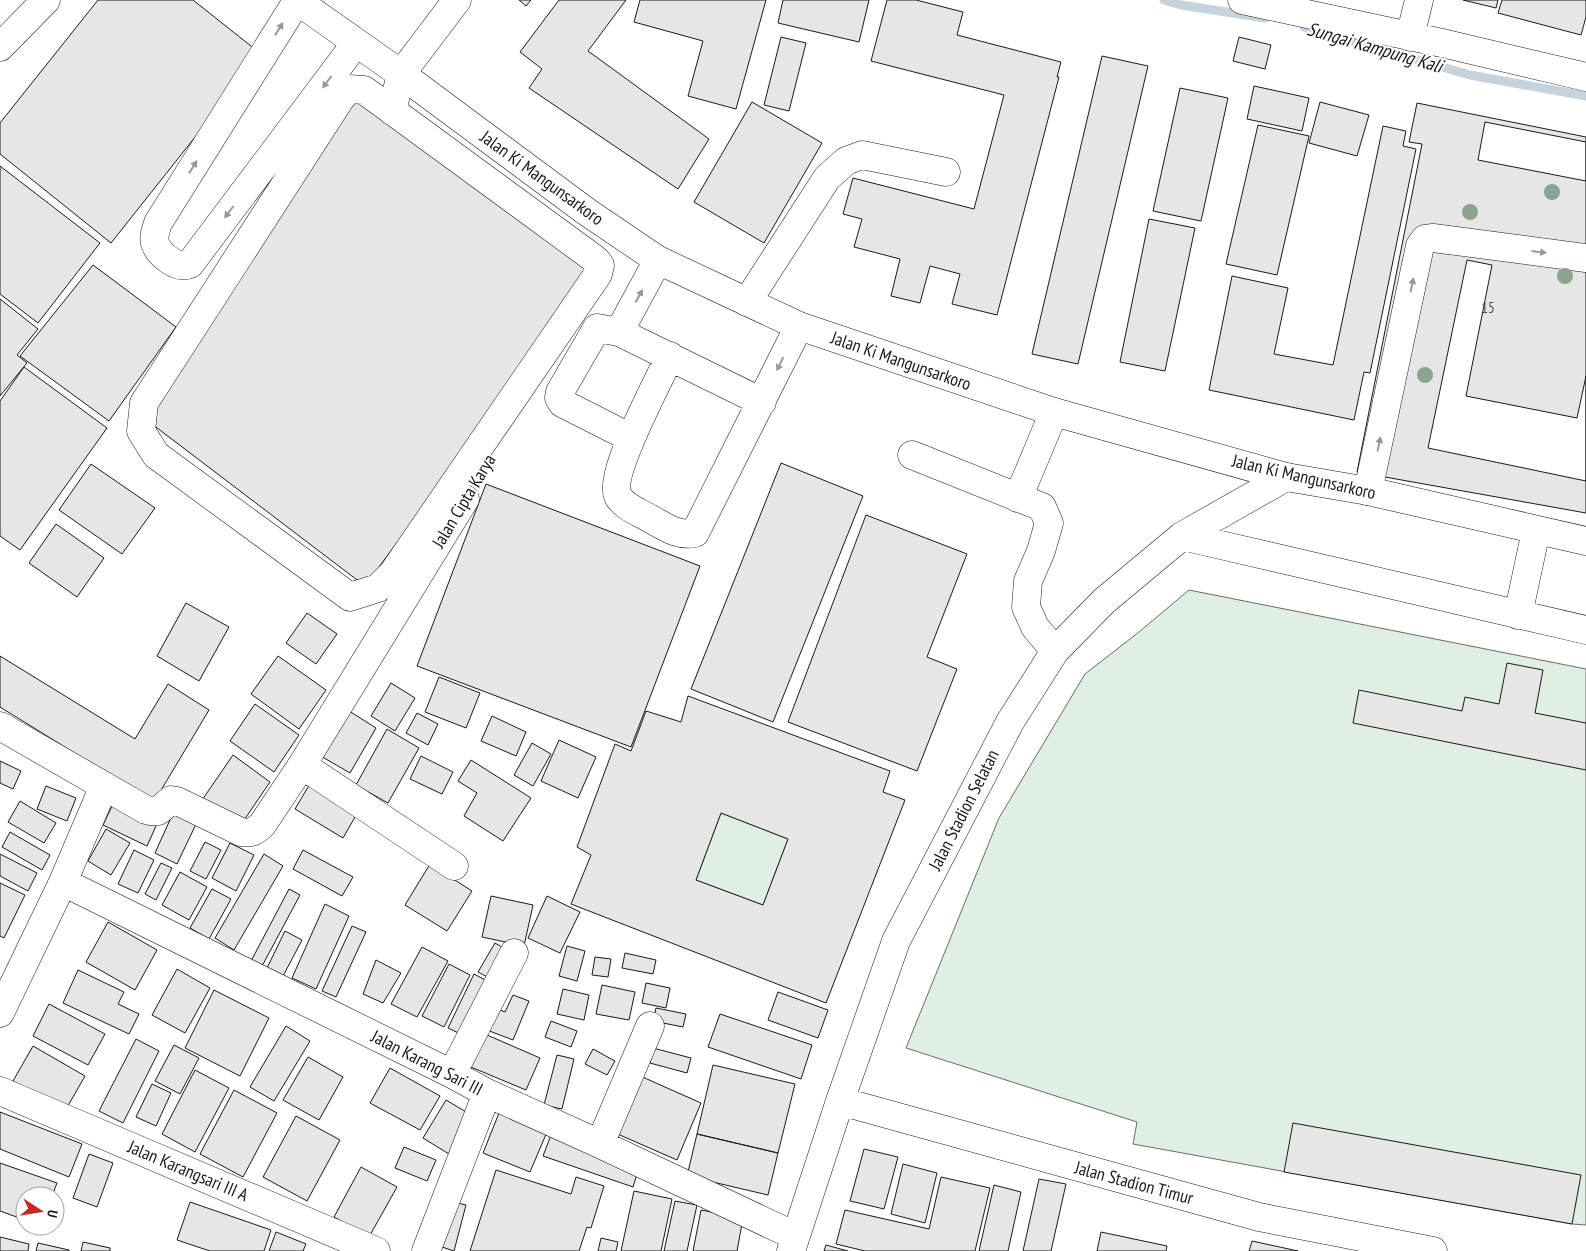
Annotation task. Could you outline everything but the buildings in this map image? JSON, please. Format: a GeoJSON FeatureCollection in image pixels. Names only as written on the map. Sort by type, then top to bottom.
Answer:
{"type":"FeatureCollection","features":[{"type":"Feature","properties":{"kind":"street"},"geometry":{"type":"LineString","coordinates":[[0,47],[46,0]]}},
{"type":"Feature","properties":{"kind":"street"},"geometry":{"type":"LineString","coordinates":[[296,0],[158,223],[154,234],[156,244],[164,255],[179,265],[185,266],[190,264],[356,43]]}},
{"type":"Feature","properties":{"kind":"street","name":"Jalan Ki Mangunsarkoro"},"geometry":{"type":"LineString","coordinates":[[296,0],[401,74],[587,212],[658,260],[799,326],[1054,412],[1286,477],[1368,491],[1586,541]]}},
{"type":"Feature","properties":{"kind":"street"},"geometry":{"type":"LineString","coordinates":[[392,111],[401,74],[457,0]]}},
{"type":"Feature","properties":{"kind":"street"},"geometry":{"type":"LineString","coordinates":[[1242,0],[1442,43],[1586,78]]}},
{"type":"Feature","properties":{"kind":"street"},"geometry":{"type":"LineString","coordinates":[[1410,37],[1419,0]]}},
{"type":"Feature","properties":{"kind":"street"},"geometry":{"type":"LineString","coordinates":[[349,89],[364,90],[392,111],[559,232],[600,265],[598,274],[394,573],[378,588],[350,597],[156,455],[141,431],[144,403],[341,98],[349,89]]}},
{"type":"Feature","properties":{"kind":"street"},"geometry":{"type":"LineString","coordinates":[[747,302],[827,178],[846,161],[862,155],[946,172]]}},
{"type":"Feature","properties":{"kind":"street"},"geometry":{"type":"LineString","coordinates":[[559,232],[587,212]]}},
{"type":"Feature","properties":{"kind":"street","name":"Jalan Cipta Karya"},"geometry":{"type":"LineString","coordinates":[[104,786],[153,813],[159,812],[171,800],[177,801],[241,832],[249,833],[262,825],[302,765],[625,238]]}},
{"type":"Feature","properties":{"kind":"street"},"geometry":{"type":"LineString","coordinates":[[1368,491],[1418,252],[1425,239],[1434,238],[1586,258]]}},
{"type":"Feature","properties":{"kind":"street"},"geometry":{"type":"LineString","coordinates":[[619,332],[658,260]]}},
{"type":"Feature","properties":{"kind":"street"},"geometry":{"type":"LineString","coordinates":[[670,356],[631,438],[618,478],[617,494],[624,504],[676,532],[686,535],[695,533],[799,326]]}},
{"type":"Feature","properties":{"kind":"street"},"geometry":{"type":"LineString","coordinates":[[631,438],[562,403],[559,398],[560,392],[597,328],[619,332],[762,402]]}},
{"type":"Feature","properties":{"kind":"street"},"geometry":{"type":"LineString","coordinates":[[1018,498],[1054,412]]}},
{"type":"Feature","properties":{"kind":"street"},"geometry":{"type":"LineString","coordinates":[[912,455],[1042,507],[1049,523],[1041,551],[1028,581],[1026,607],[1035,627],[1055,651]]}},
{"type":"Feature","properties":{"kind":"street","name":"Jalan Stadion Selatan"},"geometry":{"type":"LineString","coordinates":[[793,1244],[840,1101],[896,941],[1010,722],[1055,651],[1104,601],[1182,536],[1286,477]]}},
{"type":"Feature","properties":{"kind":"street"},"geometry":{"type":"LineString","coordinates":[[1518,615],[1536,531]]}},
{"type":"Feature","properties":{"kind":"street"},"geometry":{"type":"LineString","coordinates":[[1182,536],[1586,630]]}},
{"type":"Feature","properties":{"kind":"street"},"geometry":{"type":"LineString","coordinates":[[0,726],[104,786],[63,882],[0,1013]]}},
{"type":"Feature","properties":{"kind":"street"},"geometry":{"type":"LineString","coordinates":[[302,765],[454,866]]}},
{"type":"Feature","properties":{"kind":"street","name":"Jalan Karang Sari III"},"geometry":{"type":"LineString","coordinates":[[63,882],[452,1074],[486,1093],[600,1144],[793,1244]]}},
{"type":"Feature","properties":{"kind":"street"},"geometry":{"type":"LineString","coordinates":[[452,1074],[514,954]]}},
{"type":"Feature","properties":{"kind":"street"},"geometry":{"type":"LineString","coordinates":[[600,1144],[650,1026]]}},
{"type":"Feature","properties":{"kind":"street","name":"Jalan Karangsari III A"},"geometry":{"type":"LineString","coordinates":[[0,1091],[376,1251]]}},
{"type":"Feature","properties":{"kind":"street"},"geometry":{"type":"LineString","coordinates":[[426,1251],[486,1093]]}},
{"type":"Feature","properties":{"kind":"street","name":"Jalan Stadion Timur"},"geometry":{"type":"LineString","coordinates":[[840,1101],[1259,1217],[1432,1251]]}},
{"type":"Feature","properties":{"kind":"green space"},"geometry":{"type":"Polygon","coordinates":[[[1189,590],[1586,669],[1586,1225],[1133,1144],[1137,1122],[906,1048],[999,818],[1085,674],[1189,590]]]}},
{"type":"Feature","properties":{"kind":"green space"},"geometry":{"type":"Polygon","coordinates":[[[721,813],[788,839],[763,905],[696,880],[721,813]]]}},
{"type":"Feature","properties":{"kind":"waterway","name":"Sungai Kampung Kali"},"geometry":{"type":"LineString","coordinates":[[1164,0],[1181,5],[1265,18]]}},
{"type":"Feature","properties":{"kind":"waterway","name":"Sungai Kampung Kali"},"geometry":{"type":"LineString","coordinates":[[1304,27],[1470,75],[1586,96]]}}]}
